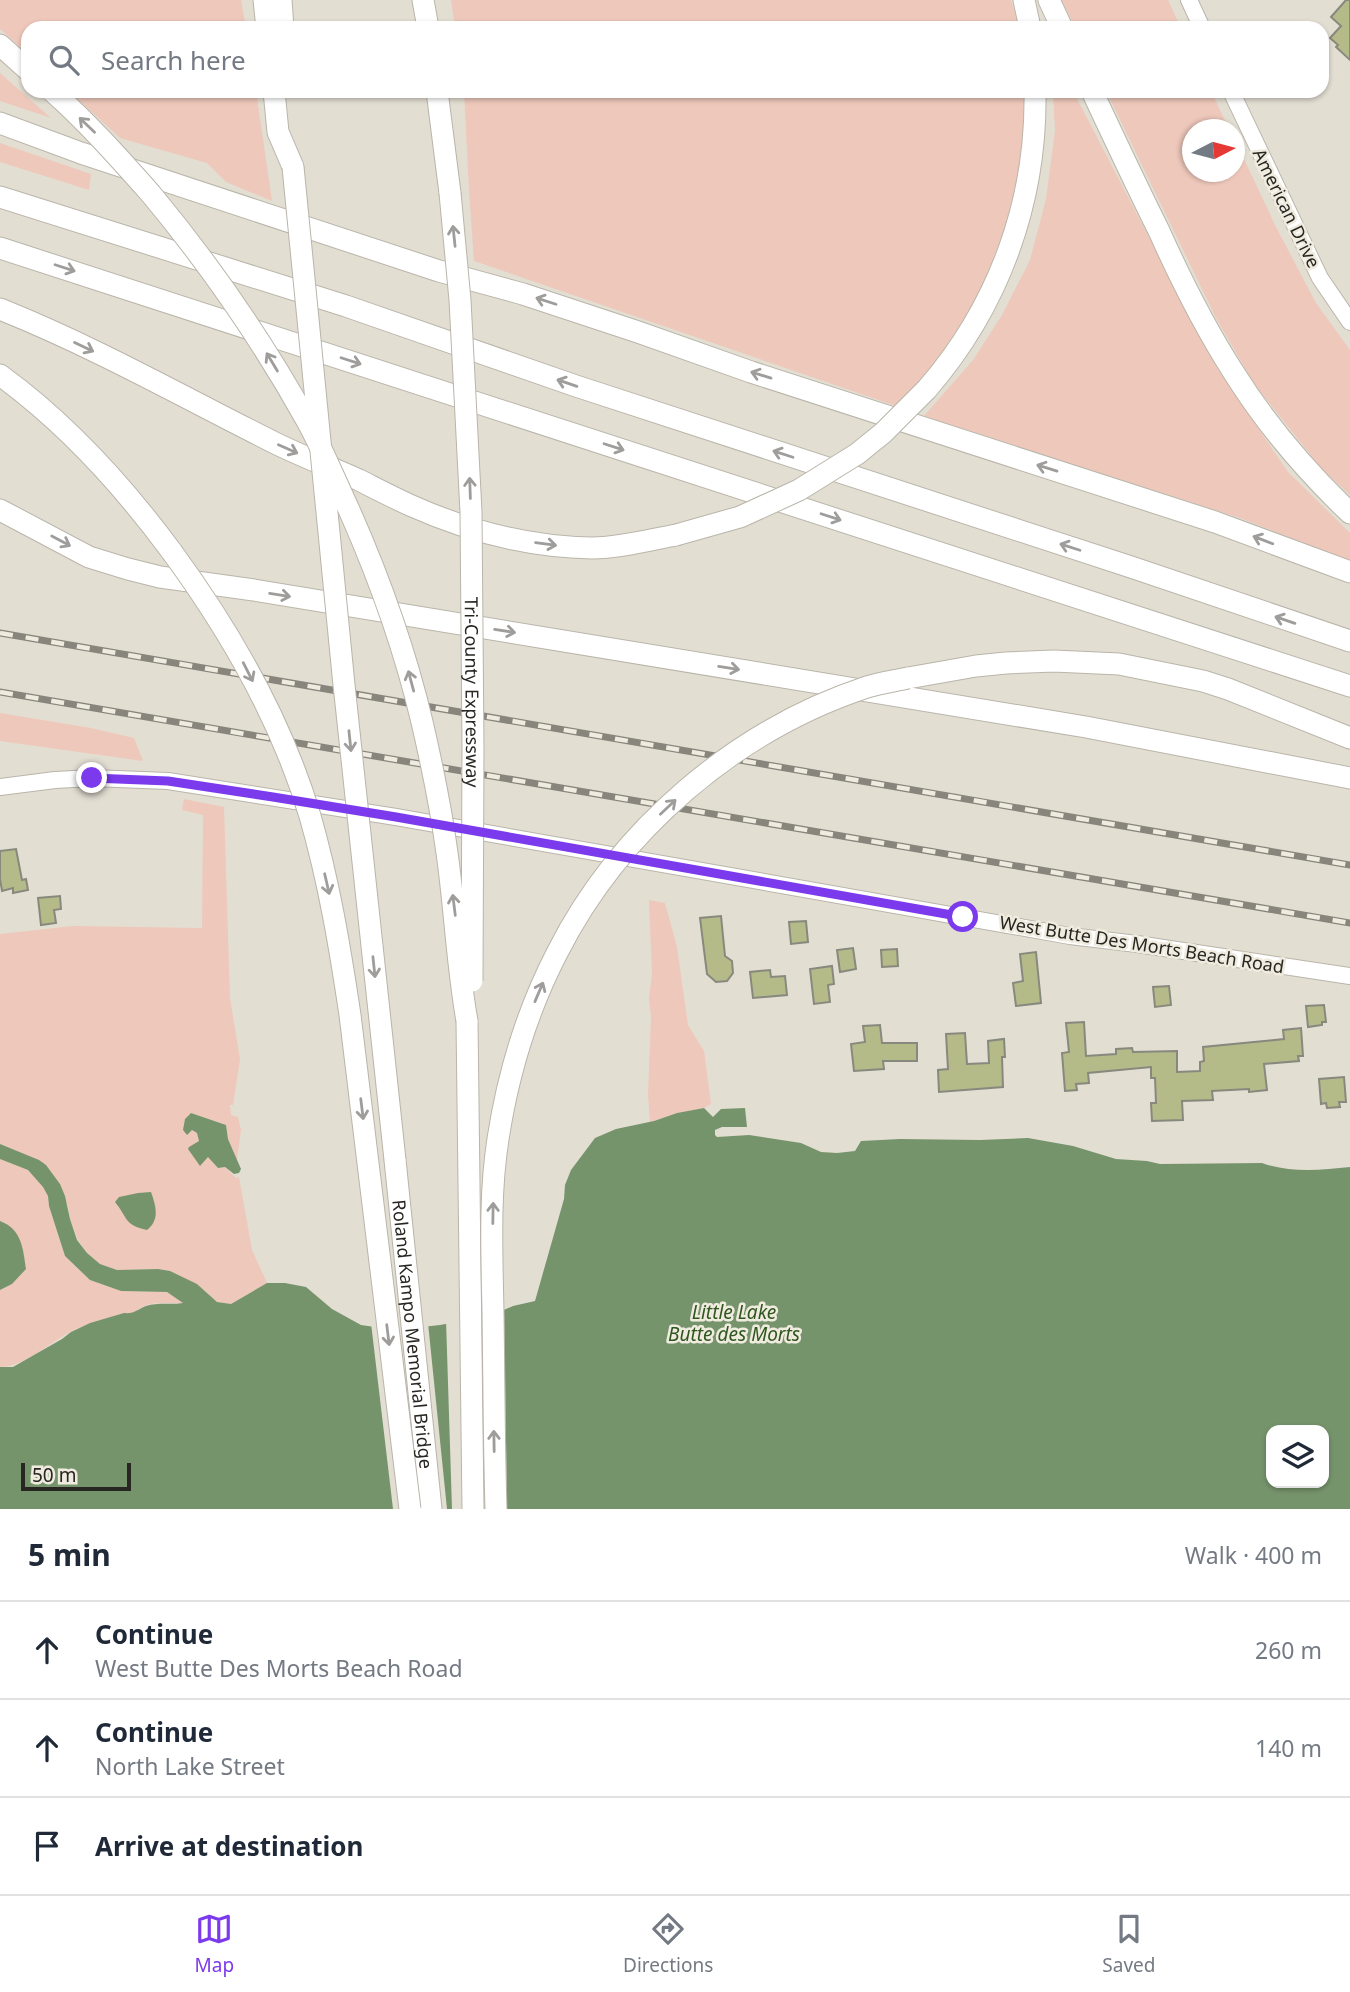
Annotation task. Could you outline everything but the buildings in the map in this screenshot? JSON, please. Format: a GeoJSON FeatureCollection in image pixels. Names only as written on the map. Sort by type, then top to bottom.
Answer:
{"type":"FeatureCollection","features":[{"type":"Feature","properties":{"kind":"highway"},"geometry":{"type":"LineString","coordinates":[[264,0],[266,21]]}},
{"type":"Feature","properties":{"kind":"highway"},"geometry":{"type":"LineString","coordinates":[[281,0],[282,21]]}},
{"type":"Feature","properties":{"kind":"highway"},"geometry":{"type":"LineString","coordinates":[[423,0],[427,21]]}},
{"type":"Feature","properties":{"kind":"highway"},"geometry":{"type":"LineString","coordinates":[[1024,0],[1028,21]]}},
{"type":"Feature","properties":{"kind":"highway"},"geometry":{"type":"LineString","coordinates":[[1049,0],[1059,21]]}},
{"type":"Feature","properties":{"kind":"highway"},"geometry":{"type":"LineString","coordinates":[[0,45],[21,64]]}},
{"type":"Feature","properties":{"kind":"highway"},"geometry":{"type":"LineString","coordinates":[[59,98],[110,147],[181,230],[227,292],[267,352],[308,423],[353,519],[395,626],[421,720],[447,852],[460,983],[467,1021]]}},
{"type":"Feature","properties":{"kind":"highway"},"geometry":{"type":"LineString","coordinates":[[275,98],[278,132],[293,167]]}},
{"type":"Feature","properties":{"kind":"highway"},"geometry":{"type":"LineString","coordinates":[[288,98],[293,167]]}},
{"type":"Feature","properties":{"kind":"highway","name":"Tri-County Expressway"},"geometry":{"type":"LineString","coordinates":[[438,98],[460,300],[471,512],[472,975],[467,1021],[473,1509]]}},
{"type":"Feature","properties":{"kind":"highway"},"geometry":{"type":"LineString","coordinates":[[0,309],[102,356],[280,445],[411,506],[472,529],[534,543],[594,548],[676,535],[740,517],[799,490],[857,454],[883,433],[947,366],[982,312],[1009,253],[1032,159],[1035,98]]}},
{"type":"Feature","properties":{"kind":"highway"},"geometry":{"type":"LineString","coordinates":[[1095,98],[1181,279],[1234,374],[1268,423],[1350,513]]}},
{"type":"Feature","properties":{"kind":"highway"},"geometry":{"type":"LineString","coordinates":[[0,123],[81,153],[439,271],[536,298],[751,372],[1215,522],[1350,572]]}},
{"type":"Feature","properties":{"kind":"highway","name":"Roland Kampo Memorial Bridge"},"geometry":{"type":"LineString","coordinates":[[293,167],[344,685],[431,1509]]}},
{"type":"Feature","properties":{"kind":"highway"},"geometry":{"type":"LineString","coordinates":[[0,197],[346,306],[576,386],[1350,641]]}},
{"type":"Feature","properties":{"kind":"highway"},"geometry":{"type":"LineString","coordinates":[[0,248],[1350,686]]}},
{"type":"Feature","properties":{"kind":"highway"},"geometry":{"type":"LineString","coordinates":[[0,375],[61,426],[155,528],[216,616],[240,656],[266,707],[302,792],[317,842],[338,934],[410,1509]]}},
{"type":"Feature","properties":{"kind":"highway"},"geometry":{"type":"LineString","coordinates":[[0,510],[89,557],[160,577],[254,590],[1086,727],[1350,778]]}},
{"type":"Feature","properties":{"kind":"highway"},"geometry":{"type":"LineString","coordinates":[[496,1509],[493,1188],[506,1091],[538,992],[557,951],[592,896],[645,828],[717,765],[748,744],[809,710],[869,686],[976,666],[1054,661],[1119,664],[1203,681],[1228,689],[1350,738]]}},
{"type":"Feature","properties":{"kind":"street"},"geometry":{"type":"LineString","coordinates":[[1189,0],[1199,21]]}},
{"type":"Feature","properties":{"kind":"street","name":"American Drive"},"geometry":{"type":"LineString","coordinates":[[1234,98],[1320,278],[1350,322]]}},
{"type":"Feature","properties":{"kind":"street","name":"West Butte Des Morts Beach Road"},"geometry":{"type":"LineString","coordinates":[[0,787],[92,778],[144,779],[192,785],[396,817],[1070,936],[1350,976]]}},
{"type":"Feature","properties":{"kind":"shaded area"},"geometry":{"type":"Polygon","coordinates":[[[0,0],[241,0],[245,21],[21,21],[21,48],[0,29],[0,0]]]}},
{"type":"Feature","properties":{"kind":"shaded area"},"geometry":{"type":"Polygon","coordinates":[[[451,0],[1011,0],[1017,21],[454,21],[451,0]]]}},
{"type":"Feature","properties":{"kind":"shaded area"},"geometry":{"type":"Polygon","coordinates":[[[1062,0],[1168,0],[1178,21],[1072,21],[1062,0]]]}},
{"type":"Feature","properties":{"kind":"shaded area"},"geometry":{"type":"Polygon","coordinates":[[[0,73],[21,92],[21,98],[28,98],[51,118],[0,101],[0,73]]]}},
{"type":"Feature","properties":{"kind":"shaded area"},"geometry":{"type":"Polygon","coordinates":[[[77,98],[257,98],[272,201],[226,182],[207,163],[120,138],[77,98]]]}},
{"type":"Feature","properties":{"kind":"shaded area"},"geometry":{"type":"Polygon","coordinates":[[[464,98],[1026,98],[1022,159],[1006,224],[980,294],[938,359],[899,407],[474,261],[464,98]]]}},
{"type":"Feature","properties":{"kind":"shaded area"},"geometry":{"type":"Polygon","coordinates":[[[1053,98],[1077,98],[1217,368],[1288,472],[1350,533],[1350,561],[1240,518],[924,416],[973,360],[1002,315],[1030,260],[1046,199],[1055,131],[1053,98]]]}},
{"type":"Feature","properties":{"kind":"shaded area"},"geometry":{"type":"Polygon","coordinates":[[[1109,98],[1214,98],[1224,119],[1182,119],[1182,182],[1245,182],[1245,161],[1316,303],[1350,350],[1350,495],[1321,468],[1254,384],[1216,318],[1109,98]]]}},
{"type":"Feature","properties":{"kind":"shaded area"},"geometry":{"type":"Polygon","coordinates":[[[0,143],[91,174],[89,190],[0,162],[0,143]]]}},
{"type":"Feature","properties":{"kind":"shaded area"},"geometry":{"type":"Polygon","coordinates":[[[0,713],[134,738],[143,761],[0,741],[0,713]]]}},
{"type":"Feature","properties":{"kind":"shaded area"},"geometry":{"type":"Polygon","coordinates":[[[184,799],[224,807],[230,998],[240,1059],[233,1105],[230,1105],[231,1115],[238,1117],[241,1130],[237,1160],[228,1139],[226,1125],[191,1113],[192,1130],[197,1133],[201,1148],[218,1168],[225,1167],[236,1178],[239,1177],[252,1250],[267,1283],[231,1304],[217,1302],[197,1284],[158,1269],[117,1270],[100,1264],[87,1253],[78,1240],[68,1206],[46,1165],[0,1144],[0,934],[72,926],[202,928],[203,815],[182,810],[184,799]]]}},
{"type":"Feature","properties":{"kind":"shaded area"},"geometry":{"type":"Polygon","coordinates":[[[649,900],[665,903],[677,947],[688,1025],[704,1051],[711,1104],[650,1122],[649,998],[652,975],[649,900]]]}},
{"type":"Feature","properties":{"kind":"shaded area"},"geometry":{"type":"Polygon","coordinates":[[[0,1159],[28,1170],[43,1187],[65,1256],[90,1280],[121,1291],[167,1292],[185,1303],[149,1304],[133,1313],[91,1323],[72,1331],[28,1359],[0,1367],[0,1290],[12,1284],[7,1224],[0,1221],[0,1159]]]}},
{"type":"Feature","properties":{"kind":"water","name":"Little Lake Butte des Morts"},"geometry":{"type":"Polygon","coordinates":[[[704,1108],[713,1117],[721,1109],[745,1108],[747,1127],[722,1127],[715,1130],[715,1135],[749,1135],[801,1143],[821,1152],[855,1151],[861,1141],[1028,1138],[1073,1146],[1116,1159],[1160,1164],[1262,1163],[1306,1170],[1350,1167],[1350,1509],[0,1509],[0,1367],[13,1367],[90,1323],[134,1312],[146,1306],[183,1303],[167,1292],[121,1291],[90,1280],[65,1256],[43,1187],[28,1170],[0,1159],[0,1144],[46,1165],[65,1196],[77,1240],[100,1264],[117,1270],[170,1271],[197,1284],[217,1302],[231,1304],[267,1283],[306,1287],[332,1309],[361,1325],[395,1330],[490,1316],[513,1306],[535,1301],[571,1170],[595,1138],[616,1129],[704,1108]]]}},
{"type":"Feature","properties":{"kind":"water"},"geometry":{"type":"Polygon","coordinates":[[[191,1113],[226,1125],[228,1139],[241,1169],[239,1173],[234,1174],[225,1167],[218,1168],[208,1157],[200,1166],[188,1149],[199,1141],[197,1133],[192,1130],[187,1135],[183,1130],[185,1119],[191,1113]]]}},
{"type":"Feature","properties":{"kind":"water"},"geometry":{"type":"Polygon","coordinates":[[[151,1192],[155,1217],[147,1230],[130,1223],[115,1202],[119,1197],[151,1192]]]}},
{"type":"Feature","properties":{"kind":"water"},"geometry":{"type":"Polygon","coordinates":[[[0,1221],[17,1234],[26,1269],[12,1284],[0,1290],[0,1221]]]}},
{"type":"Feature","properties":{"kind":"pier"},"geometry":{"type":"Polygon","coordinates":[[[504,1306],[507,1509],[452,1509],[446,1320],[489,1313],[504,1306]]]}},
{"type":"Feature","properties":{"kind":"pier"},"geometry":{"type":"Polygon","coordinates":[[[371,1323],[395,1326],[428,1323],[447,1509],[393,1509],[371,1323]]]}},
{"type":"Feature","properties":{"kind":"railway"},"geometry":{"type":"LineString","coordinates":[[0,633],[1350,865]]}},
{"type":"Feature","properties":{"kind":"railway"},"geometry":{"type":"LineString","coordinates":[[0,692],[1350,923]]}},
{"type":"Feature","properties":{"kind":"route"},"geometry":{"type":"LineString","coordinates":[[92,778],[168,781],[273,797],[963,917]]}}]}
